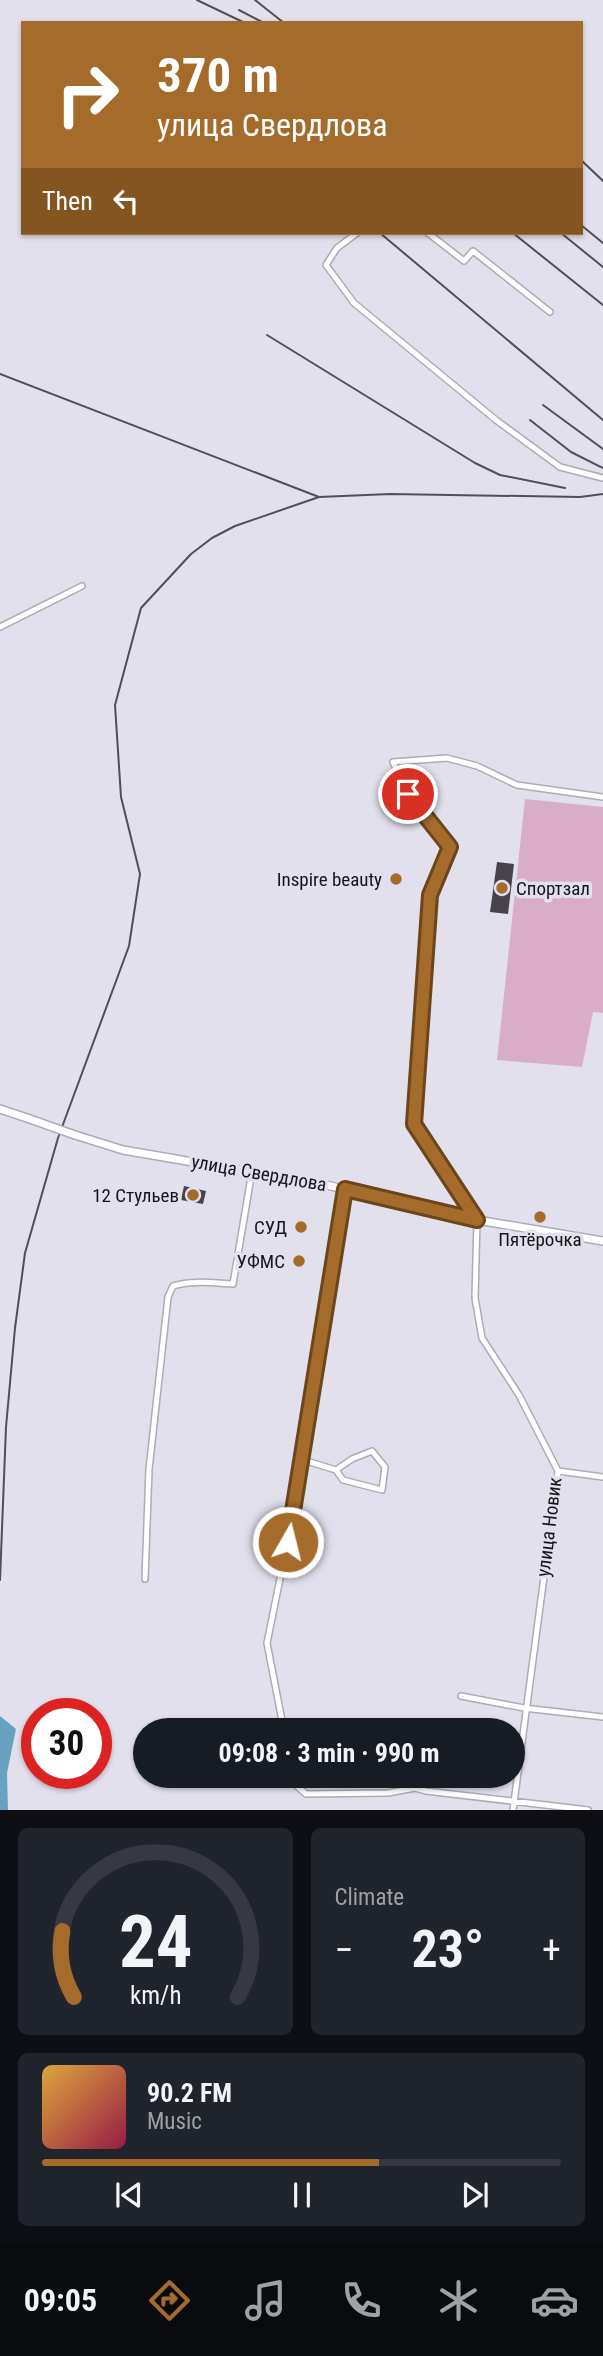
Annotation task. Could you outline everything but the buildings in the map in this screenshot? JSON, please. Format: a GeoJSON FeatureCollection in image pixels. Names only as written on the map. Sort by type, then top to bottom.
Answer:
{"type":"FeatureCollection","features":[{"type":"Feature","properties":{"kind":"main road","name":"улица Свердлова"},"geometry":{"type":"LineString","coordinates":[[0,1110],[123,1150],[252,1171],[345,1189],[477,1220],[603,1241]]}},
{"type":"Feature","properties":{"kind":"street"},"geometry":{"type":"LineString","coordinates":[[354,235],[337,248],[326,265],[354,303],[496,420],[560,467],[603,478]]}},
{"type":"Feature","properties":{"kind":"street"},"geometry":{"type":"LineString","coordinates":[[431,235],[464,261],[473,251],[550,312]]}},
{"type":"Feature","properties":{"kind":"street"},"geometry":{"type":"LineString","coordinates":[[0,627],[82,586]]}},
{"type":"Feature","properties":{"kind":"street"},"geometry":{"type":"LineString","coordinates":[[477,1220],[414,1124],[430,895],[450,847],[408,794],[393,762],[447,758],[477,766],[517,785],[603,797]]}},
{"type":"Feature","properties":{"kind":"street"},"geometry":{"type":"LineString","coordinates":[[145,1579],[149,1469],[168,1297],[173,1286],[182,1283],[197,1281],[233,1284],[252,1171]]}},
{"type":"Feature","properties":{"kind":"street"},"geometry":{"type":"LineString","coordinates":[[281,1718],[267,1643],[288,1539],[345,1189]]}},
{"type":"Feature","properties":{"kind":"street","name":"улица Новик"},"geometry":{"type":"LineString","coordinates":[[477,1220],[475,1298],[482,1338],[519,1395],[558,1471],[524,1708],[513,1810]]}},
{"type":"Feature","properties":{"kind":"street"},"geometry":{"type":"LineString","coordinates":[[300,1459],[336,1470],[343,1480],[382,1490],[385,1467],[372,1451],[352,1458],[336,1470]]}},
{"type":"Feature","properties":{"kind":"street"},"geometry":{"type":"LineString","coordinates":[[558,1471],[603,1477]]}},
{"type":"Feature","properties":{"kind":"street"},"geometry":{"type":"LineString","coordinates":[[461,1696],[524,1708],[603,1717]]}},
{"type":"Feature","properties":{"kind":"street"},"geometry":{"type":"LineString","coordinates":[[299,1788],[306,1794],[388,1793],[415,1788],[588,1810]]}},
{"type":"Feature","properties":{"kind":"shaded area"},"geometry":{"type":"Polygon","coordinates":[[[525,799],[603,807],[603,1013],[593,1012],[582,1067],[497,1060],[525,799]]]}},
{"type":"Feature","properties":{"kind":"water"},"geometry":{"type":"Polygon","coordinates":[[[0,1716],[16,1729],[7,1773],[8,1810],[0,1810],[0,1716]]]}},
{"type":"Feature","properties":{"kind":"railway"},"geometry":{"type":"LineString","coordinates":[[197,0],[241,21]]}},
{"type":"Feature","properties":{"kind":"railway"},"geometry":{"type":"LineString","coordinates":[[255,0],[281,21]]}},
{"type":"Feature","properties":{"kind":"railway"},"geometry":{"type":"LineString","coordinates":[[239,10],[260,21]]}},
{"type":"Feature","properties":{"kind":"railway"},"geometry":{"type":"LineString","coordinates":[[583,162],[603,181]]}},
{"type":"Feature","properties":{"kind":"railway"},"geometry":{"type":"LineString","coordinates":[[583,227],[603,243]]}},
{"type":"Feature","properties":{"kind":"railway"},"geometry":{"type":"LineString","coordinates":[[382,235],[603,420]]}},
{"type":"Feature","properties":{"kind":"railway"},"geometry":{"type":"LineString","coordinates":[[516,235],[603,305]]}},
{"type":"Feature","properties":{"kind":"railway"},"geometry":{"type":"LineString","coordinates":[[563,235],[603,267]]}},
{"type":"Feature","properties":{"kind":"railway"},"geometry":{"type":"LineString","coordinates":[[267,335],[475,463],[500,475],[565,488]]}},
{"type":"Feature","properties":{"kind":"railway"},"geometry":{"type":"LineString","coordinates":[[0,374],[319,497]]}},
{"type":"Feature","properties":{"kind":"railway"},"geometry":{"type":"LineString","coordinates":[[543,405],[603,449]]}},
{"type":"Feature","properties":{"kind":"railway"},"geometry":{"type":"LineString","coordinates":[[530,420],[571,452],[603,468]]}},
{"type":"Feature","properties":{"kind":"railway"},"geometry":{"type":"LineString","coordinates":[[0,1580],[6,1427],[25,1253],[58,1138],[129,946],[140,874],[121,797],[115,705],[141,608],[191,554],[212,538],[235,526],[319,497],[390,494],[580,497],[603,494]]}},
{"type":"Feature","properties":{"kind":"place","name":"Inspire beauty"},"geometry":{"type":"Point","coordinates":[396,879]}},
{"type":"Feature","properties":{"kind":"place","name":"Спортзал"},"geometry":{"type":"Point","coordinates":[502,888]}},
{"type":"Feature","properties":{"kind":"place","name":"12 Стульев"},"geometry":{"type":"Point","coordinates":[193,1195]}},
{"type":"Feature","properties":{"kind":"place","name":"Пятёрочка"},"geometry":{"type":"Point","coordinates":[540,1217]}},
{"type":"Feature","properties":{"kind":"place","name":"СУД"},"geometry":{"type":"Point","coordinates":[301,1227]}},
{"type":"Feature","properties":{"kind":"place","name":"УФМС"},"geometry":{"type":"Point","coordinates":[299,1261]}},
{"type":"Feature","properties":{"kind":"route"},"geometry":{"type":"LineString","coordinates":[[288,1542],[345,1189],[477,1220],[414,1124],[430,895],[450,847],[408,794]]}}]}
